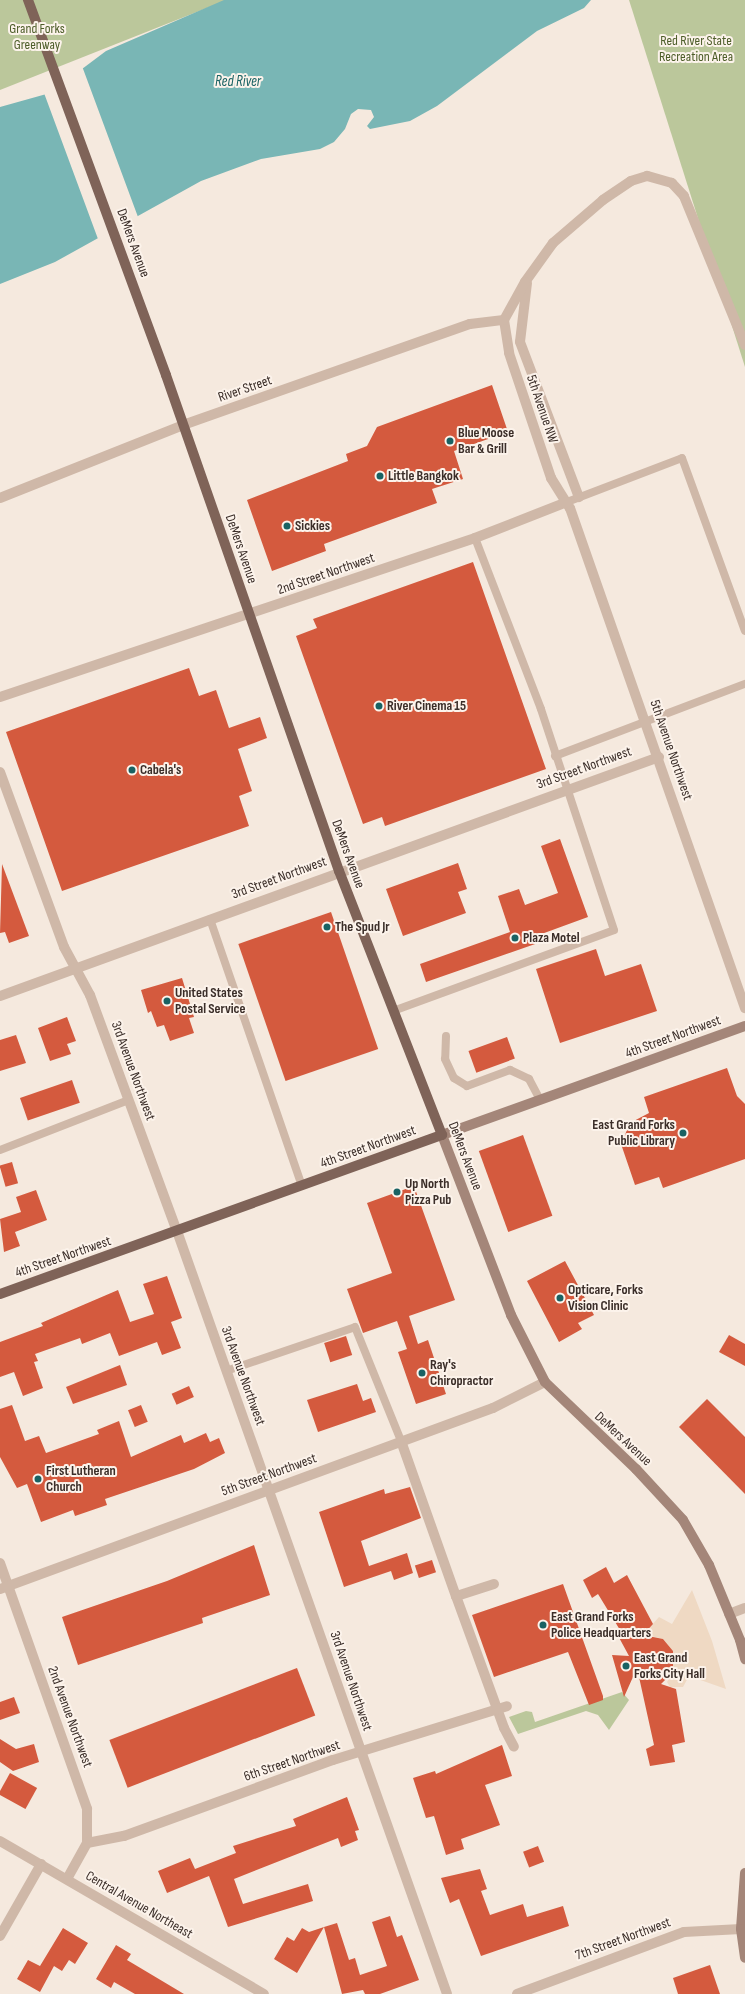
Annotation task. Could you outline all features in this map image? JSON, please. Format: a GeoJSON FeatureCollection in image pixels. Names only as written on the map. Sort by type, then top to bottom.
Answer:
{"type":"FeatureCollection","features":[{"type":"Feature","properties":{"kind":"main road","name":"DeMers Avenue"},"geometry":{"type":"LineString","coordinates":[[28,0],[163,365],[182,425],[339,871],[511,1315],[544,1382],[636,1469],[683,1520],[709,1565],[729,1614],[743,1639],[745,1659]]}},
{"type":"Feature","properties":{"kind":"main road","name":"4th Street Northwest"},"geometry":{"type":"LineString","coordinates":[[0,1294],[745,1026]]}},
{"type":"Feature","properties":{"kind":"main road"},"geometry":{"type":"LineString","coordinates":[[745,1873],[743,1929],[745,1958]]}},
{"type":"Feature","properties":{"kind":"street"},"geometry":{"type":"LineString","coordinates":[[504,320],[528,277],[554,243],[577,220],[631,181],[647,176],[661,178],[679,188],[688,206],[745,345]]}},
{"type":"Feature","properties":{"kind":"street"},"geometry":{"type":"LineString","coordinates":[[528,277],[520,342],[579,497]]}},
{"type":"Feature","properties":{"kind":"street","name":"River Street"},"geometry":{"type":"LineString","coordinates":[[0,498],[182,425],[470,324],[504,320]]}},
{"type":"Feature","properties":{"kind":"street","name":"5th Avenue NW"},"geometry":{"type":"LineString","coordinates":[[504,320],[509,353],[551,478],[567,502]]}},
{"type":"Feature","properties":{"kind":"street","name":"2nd Street Northwest"},"geometry":{"type":"LineString","coordinates":[[0,697],[249,615],[475,538],[567,502]]}},
{"type":"Feature","properties":{"kind":"street","name":"5th Avenue Northwest"},"geometry":{"type":"LineString","coordinates":[[567,502],[659,757],[745,1008]]}},
{"type":"Feature","properties":{"kind":"street","name":"3rd Street Northwest"},"geometry":{"type":"LineString","coordinates":[[0,996],[75,970],[339,871],[659,757]]}},
{"type":"Feature","properties":{"kind":"street","name":"3rd Avenue Northwest"},"geometry":{"type":"LineString","coordinates":[[0,772],[75,970],[90,995],[177,1231],[447,1994]]}},
{"type":"Feature","properties":{"kind":"street","name":"5th Street Northwest"},"geometry":{"type":"LineString","coordinates":[[4,1588],[493,1408],[544,1382]]}},
{"type":"Feature","properties":{"kind":"street"},"geometry":{"type":"LineString","coordinates":[[401,1441],[497,1709],[514,1747]]}},
{"type":"Feature","properties":{"kind":"street","name":"2nd Avenue Northwest"},"geometry":{"type":"LineString","coordinates":[[0,1563],[4,1588],[83,1798],[89,1825],[87,1843],[66,1879]]}},
{"type":"Feature","properties":{"kind":"street"},"geometry":{"type":"LineString","coordinates":[[456,1596],[494,1584]]}},
{"type":"Feature","properties":{"kind":"street"},"geometry":{"type":"LineString","coordinates":[[729,1614],[745,1608]]}},
{"type":"Feature","properties":{"kind":"street","name":"6th Street Northwest"},"geometry":{"type":"LineString","coordinates":[[87,1843],[124,1836],[361,1751],[507,1706]]}},
{"type":"Feature","properties":{"kind":"street","name":"Central Avenue Northeast"},"geometry":{"type":"LineString","coordinates":[[0,1841],[264,1994]]}},
{"type":"Feature","properties":{"kind":"street"},"geometry":{"type":"LineString","coordinates":[[0,1936],[41,1864]]}},
{"type":"Feature","properties":{"kind":"street","name":"7th Street Northwest"},"geometry":{"type":"LineString","coordinates":[[517,1994],[684,1932],[743,1929]]}},
{"type":"Feature","properties":{"kind":"lane"},"geometry":{"type":"LineString","coordinates":[[567,502],[682,458],[745,631]]}},
{"type":"Feature","properties":{"kind":"lane"},"geometry":{"type":"LineString","coordinates":[[393,1010],[614,930],[555,756],[542,710],[475,538]]}},
{"type":"Feature","properties":{"kind":"lane"},"geometry":{"type":"LineString","coordinates":[[555,756],[745,684]]}},
{"type":"Feature","properties":{"kind":"lane"},"geometry":{"type":"LineString","coordinates":[[210,919],[302,1186]]}},
{"type":"Feature","properties":{"kind":"lane"},"geometry":{"type":"LineString","coordinates":[[446,1036],[445,1059],[454,1078],[467,1086],[510,1070],[529,1079],[540,1100]]}},
{"type":"Feature","properties":{"kind":"lane"},"geometry":{"type":"LineString","coordinates":[[0,1150],[129,1100]]}},
{"type":"Feature","properties":{"kind":"lane"},"geometry":{"type":"LineString","coordinates":[[226,1371],[355,1327],[401,1441]]}},
{"type":"Feature","properties":{"kind":"green space","name":"Grand Forks Greenway"},"geometry":{"type":"Polygon","coordinates":[[[0,0],[227,0],[0,90],[0,0]]]}},
{"type":"Feature","properties":{"kind":"green space","name":"Red River State Recreation Area"},"geometry":{"type":"Polygon","coordinates":[[[629,0],[745,0],[745,367],[629,0]]]}},
{"type":"Feature","properties":{"kind":"green space"},"geometry":{"type":"Polygon","coordinates":[[[622,1692],[629,1700],[609,1730],[598,1715],[586,1711],[518,1734],[509,1717],[526,1711],[532,1712],[535,1722],[622,1692]]]}},
{"type":"Feature","properties":{"kind":"shaded area"},"geometry":{"type":"Polygon","coordinates":[[[692,1590],[712,1641],[726,1689],[689,1676],[683,1687],[670,1687],[667,1682],[673,1672],[673,1651],[663,1639],[651,1636],[650,1627],[659,1617],[672,1624],[692,1590]]]}},
{"type":"Feature","properties":{"kind":"water","name":"Red River"},"geometry":{"type":"Polygon","coordinates":[[[224,0],[591,0],[584,8],[537,31],[437,106],[410,121],[370,129],[367,126],[374,117],[371,110],[358,109],[351,114],[345,129],[334,142],[320,149],[261,159],[201,181],[55,262],[0,284],[0,107],[50,93],[106,51],[224,0]]]}},
{"type":"Feature","properties":{"kind":"pier"},"geometry":{"type":"Polygon","coordinates":[[[82,66],[138,217],[98,239],[44,93],[65,81],[82,66]]]}},
{"type":"Feature","properties":{"kind":"building"},"geometry":{"type":"Polygon","coordinates":[[[492,385],[508,432],[454,451],[463,479],[432,489],[437,503],[324,544],[326,551],[272,571],[247,500],[348,461],[346,454],[367,446],[377,427],[492,385]]]}},
{"type":"Feature","properties":{"kind":"building"},"geometry":{"type":"Polygon","coordinates":[[[473,562],[546,769],[385,826],[382,817],[363,824],[296,636],[317,628],[313,619],[473,562]]]}},
{"type":"Feature","properties":{"kind":"building","name":"Cabela's"},"geometry":{"type":"Polygon","coordinates":[[[189,668],[199,696],[216,690],[229,728],[260,717],[267,738],[238,749],[252,791],[239,796],[249,826],[62,891],[6,732],[189,668]]]}},
{"type":"Feature","properties":{"kind":"building"},"geometry":{"type":"Polygon","coordinates":[[[560,839],[588,917],[536,936],[538,943],[426,982],[420,964],[510,932],[498,896],[519,889],[525,905],[558,893],[541,846],[560,839]]]}},
{"type":"Feature","properties":{"kind":"building"},"geometry":{"type":"Polygon","coordinates":[[[458,863],[467,889],[458,892],[466,913],[403,936],[386,889],[458,863]]]}},
{"type":"Feature","properties":{"kind":"building"},"geometry":{"type":"Polygon","coordinates":[[[2,864],[29,936],[9,943],[5,932],[0,933],[2,864]]]}},
{"type":"Feature","properties":{"kind":"building"},"geometry":{"type":"Polygon","coordinates":[[[331,912],[378,1049],[286,1081],[238,944],[331,912]]]}},
{"type":"Feature","properties":{"kind":"building"},"geometry":{"type":"Polygon","coordinates":[[[596,949],[605,976],[641,964],[657,1011],[560,1043],[536,969],[596,949]]]}},
{"type":"Feature","properties":{"kind":"building","name":"United States Postal Service"},"geometry":{"type":"Polygon","coordinates":[[[182,978],[194,1017],[189,1018],[194,1033],[170,1041],[164,1025],[157,1027],[151,1011],[148,1013],[141,990],[182,978]]]}},
{"type":"Feature","properties":{"kind":"building"},"geometry":{"type":"Polygon","coordinates":[[[67,1017],[76,1041],[67,1044],[71,1054],[50,1061],[38,1028],[67,1017]]]}},
{"type":"Feature","properties":{"kind":"building"},"geometry":{"type":"Polygon","coordinates":[[[16,1035],[26,1063],[0,1071],[0,1040],[16,1035]]]}},
{"type":"Feature","properties":{"kind":"building"},"geometry":{"type":"Polygon","coordinates":[[[507,1037],[515,1059],[476,1073],[468,1051],[507,1037]]]}},
{"type":"Feature","properties":{"kind":"building"},"geometry":{"type":"Polygon","coordinates":[[[727,1068],[737,1096],[745,1104],[745,1159],[663,1188],[659,1177],[635,1185],[621,1144],[630,1123],[649,1113],[644,1097],[727,1068]]]}},
{"type":"Feature","properties":{"kind":"building"},"geometry":{"type":"Polygon","coordinates":[[[72,1080],[80,1103],[28,1121],[20,1098],[72,1080]]]}},
{"type":"Feature","properties":{"kind":"building"},"geometry":{"type":"Polygon","coordinates":[[[523,1135],[552,1216],[508,1232],[479,1151],[523,1135]]]}},
{"type":"Feature","properties":{"kind":"building"},"geometry":{"type":"Polygon","coordinates":[[[12,1162],[18,1183],[6,1187],[0,1165],[12,1162]]]}},
{"type":"Feature","properties":{"kind":"building"},"geometry":{"type":"Polygon","coordinates":[[[414,1186],[455,1300],[409,1316],[418,1344],[428,1340],[446,1394],[416,1404],[398,1352],[407,1349],[397,1321],[363,1333],[347,1289],[392,1273],[367,1203],[414,1186]]]}},
{"type":"Feature","properties":{"kind":"building"},"geometry":{"type":"Polygon","coordinates":[[[36,1190],[47,1220],[15,1232],[20,1246],[4,1252],[0,1219],[21,1212],[16,1197],[36,1190]]]}},
{"type":"Feature","properties":{"kind":"building","name":"Opticare, Forks Vision Clinic"},"geometry":{"type":"Polygon","coordinates":[[[565,1261],[594,1315],[578,1323],[582,1329],[559,1342],[527,1281],[565,1261]]]}},
{"type":"Feature","properties":{"kind":"building"},"geometry":{"type":"Polygon","coordinates":[[[167,1276],[182,1318],[171,1322],[181,1348],[162,1355],[157,1342],[119,1356],[110,1333],[82,1344],[80,1338],[35,1354],[38,1361],[34,1362],[43,1388],[23,1396],[14,1372],[0,1377],[0,1342],[43,1326],[41,1323],[118,1290],[130,1322],[154,1314],[143,1284],[167,1276]]]}},
{"type":"Feature","properties":{"kind":"building"},"geometry":{"type":"Polygon","coordinates":[[[729,1335],[745,1344],[745,1366],[719,1352],[729,1335]]]}},
{"type":"Feature","properties":{"kind":"building"},"geometry":{"type":"Polygon","coordinates":[[[346,1336],[352,1355],[330,1362],[324,1343],[346,1336]]]}},
{"type":"Feature","properties":{"kind":"building"},"geometry":{"type":"Polygon","coordinates":[[[120,1365],[127,1385],[73,1404],[66,1387],[120,1365]]]}},
{"type":"Feature","properties":{"kind":"building"},"geometry":{"type":"Polygon","coordinates":[[[357,1384],[363,1401],[371,1398],[376,1412],[318,1432],[307,1400],[357,1384]]]}},
{"type":"Feature","properties":{"kind":"building"},"geometry":{"type":"Polygon","coordinates":[[[189,1386],[194,1397],[177,1405],[172,1394],[189,1386]]]}},
{"type":"Feature","properties":{"kind":"building"},"geometry":{"type":"Polygon","coordinates":[[[707,1399],[745,1437],[745,1494],[679,1427],[707,1399]]]}},
{"type":"Feature","properties":{"kind":"building"},"geometry":{"type":"Polygon","coordinates":[[[12,1405],[25,1441],[39,1436],[46,1453],[99,1434],[97,1430],[119,1421],[131,1457],[181,1435],[184,1443],[206,1433],[210,1442],[219,1438],[225,1453],[194,1469],[105,1499],[107,1505],[75,1516],[73,1510],[41,1522],[27,1484],[17,1488],[0,1457],[0,1409],[12,1405]]]}},
{"type":"Feature","properties":{"kind":"building"},"geometry":{"type":"Polygon","coordinates":[[[141,1405],[148,1422],[135,1427],[128,1410],[141,1405]]]}},
{"type":"Feature","properties":{"kind":"building"},"geometry":{"type":"Polygon","coordinates":[[[410,1487],[421,1518],[361,1541],[369,1566],[407,1553],[413,1573],[394,1580],[391,1571],[344,1587],[319,1512],[384,1489],[385,1494],[410,1487]]]}},
{"type":"Feature","properties":{"kind":"building"},"geometry":{"type":"Polygon","coordinates":[[[254,1545],[270,1595],[202,1618],[203,1623],[78,1665],[62,1617],[167,1581],[254,1545]]]}},
{"type":"Feature","properties":{"kind":"building"},"geometry":{"type":"Polygon","coordinates":[[[432,1560],[436,1572],[419,1578],[415,1566],[432,1560]]]}},
{"type":"Feature","properties":{"kind":"building","name":"East Grand Forks City Hall"},"geometry":{"type":"Polygon","coordinates":[[[606,1567],[614,1583],[627,1575],[653,1624],[643,1635],[663,1639],[673,1651],[673,1672],[661,1684],[676,1689],[685,1742],[672,1745],[675,1762],[650,1766],[646,1749],[654,1745],[637,1668],[624,1697],[612,1655],[629,1656],[616,1632],[620,1630],[598,1594],[592,1598],[583,1580],[606,1567]]]}},
{"type":"Feature","properties":{"kind":"building"},"geometry":{"type":"Polygon","coordinates":[[[563,1584],[603,1696],[603,1700],[589,1705],[568,1652],[494,1677],[472,1615],[563,1584]]]}},
{"type":"Feature","properties":{"kind":"building"},"geometry":{"type":"Polygon","coordinates":[[[297,1668],[315,1716],[128,1788],[109,1740],[297,1668]]]}},
{"type":"Feature","properties":{"kind":"building"},"geometry":{"type":"Polygon","coordinates":[[[14,1697],[20,1713],[0,1720],[0,1702],[14,1697]]]}},
{"type":"Feature","properties":{"kind":"building"},"geometry":{"type":"Polygon","coordinates":[[[0,1739],[16,1749],[34,1744],[39,1762],[13,1771],[0,1762],[0,1739]]]}},
{"type":"Feature","properties":{"kind":"building"},"geometry":{"type":"Polygon","coordinates":[[[502,1745],[512,1776],[485,1785],[500,1825],[461,1839],[464,1849],[446,1855],[434,1816],[426,1818],[413,1778],[435,1771],[436,1774],[502,1745]]]}},
{"type":"Feature","properties":{"kind":"building"},"geometry":{"type":"Polygon","coordinates":[[[10,1773],[37,1788],[25,1809],[0,1795],[0,1791],[10,1773]]]}},
{"type":"Feature","properties":{"kind":"building"},"geometry":{"type":"Polygon","coordinates":[[[347,1797],[359,1830],[355,1831],[358,1840],[341,1847],[338,1838],[234,1879],[243,1904],[308,1884],[313,1901],[228,1927],[209,1876],[167,1893],[158,1871],[190,1858],[195,1869],[236,1853],[233,1846],[296,1826],[293,1819],[347,1797]]]}},
{"type":"Feature","properties":{"kind":"building"},"geometry":{"type":"Polygon","coordinates":[[[538,1846],[544,1862],[529,1868],[523,1852],[538,1846]]]}},
{"type":"Feature","properties":{"kind":"building"},"geometry":{"type":"Polygon","coordinates":[[[480,1869],[487,1889],[481,1891],[490,1915],[523,1904],[527,1917],[563,1906],[569,1926],[481,1956],[459,1899],[450,1903],[441,1878],[480,1869]]]}},
{"type":"Feature","properties":{"kind":"building"},"geometry":{"type":"Polygon","coordinates":[[[390,1916],[397,1937],[402,1935],[419,1980],[380,1994],[365,1994],[363,1990],[342,1994],[324,1927],[337,1923],[349,1960],[355,1958],[360,1975],[387,1966],[372,1922],[390,1916]]]}},
{"type":"Feature","properties":{"kind":"building"},"geometry":{"type":"Polygon","coordinates":[[[324,1927],[297,1973],[274,1959],[287,1937],[294,1941],[302,1928],[309,1932],[324,1927]]]}},
{"type":"Feature","properties":{"kind":"building"},"geometry":{"type":"Polygon","coordinates":[[[63,1928],[88,1943],[75,1964],[69,1960],[62,1971],[54,1966],[40,1992],[17,1979],[28,1960],[40,1966],[63,1928]]]}},
{"type":"Feature","properties":{"kind":"building"},"geometry":{"type":"Polygon","coordinates":[[[116,1945],[131,1954],[127,1960],[184,1994],[135,1994],[114,1982],[111,1988],[96,1979],[116,1945]]]}},
{"type":"Feature","properties":{"kind":"building"},"geometry":{"type":"Polygon","coordinates":[[[710,1965],[720,1994],[678,1994],[673,1978],[710,1965]]]}},
{"type":"Feature","properties":{"kind":"place","name":"Blue Moose Bar & Grill"},"geometry":{"type":"Point","coordinates":[450,441]}},
{"type":"Feature","properties":{"kind":"place","name":"Little Bangkok"},"geometry":{"type":"Point","coordinates":[380,476]}},
{"type":"Feature","properties":{"kind":"place","name":"Sickies"},"geometry":{"type":"Point","coordinates":[287,526]}},
{"type":"Feature","properties":{"kind":"place","name":"River Cinema 15"},"geometry":{"type":"Point","coordinates":[379,706]}},
{"type":"Feature","properties":{"kind":"place","name":"Cabela's"},"geometry":{"type":"Point","coordinates":[132,770]}},
{"type":"Feature","properties":{"kind":"place","name":"The Spud Jr"},"geometry":{"type":"Point","coordinates":[327,927]}},
{"type":"Feature","properties":{"kind":"place","name":"Plaza Motel"},"geometry":{"type":"Point","coordinates":[515,938]}},
{"type":"Feature","properties":{"kind":"place","name":"United States Postal Service"},"geometry":{"type":"Point","coordinates":[167,1001]}},
{"type":"Feature","properties":{"kind":"place","name":"East Grand Forks Public Library"},"geometry":{"type":"Point","coordinates":[683,1133]}},
{"type":"Feature","properties":{"kind":"place","name":"Up North Pizza Pub"},"geometry":{"type":"Point","coordinates":[397,1192]}},
{"type":"Feature","properties":{"kind":"place","name":"Opticare, Forks Vision Clinic"},"geometry":{"type":"Point","coordinates":[560,1298]}},
{"type":"Feature","properties":{"kind":"place","name":"Ray's Chiropractor"},"geometry":{"type":"Point","coordinates":[422,1373]}},
{"type":"Feature","properties":{"kind":"place","name":"First Lutheran Church"},"geometry":{"type":"Point","coordinates":[38,1479]}},
{"type":"Feature","properties":{"kind":"place","name":"East Grand Forks Police Headquarters"},"geometry":{"type":"Point","coordinates":[543,1625]}},
{"type":"Feature","properties":{"kind":"place","name":"East Grand Forks City Hall"},"geometry":{"type":"Point","coordinates":[626,1666]}}]}
